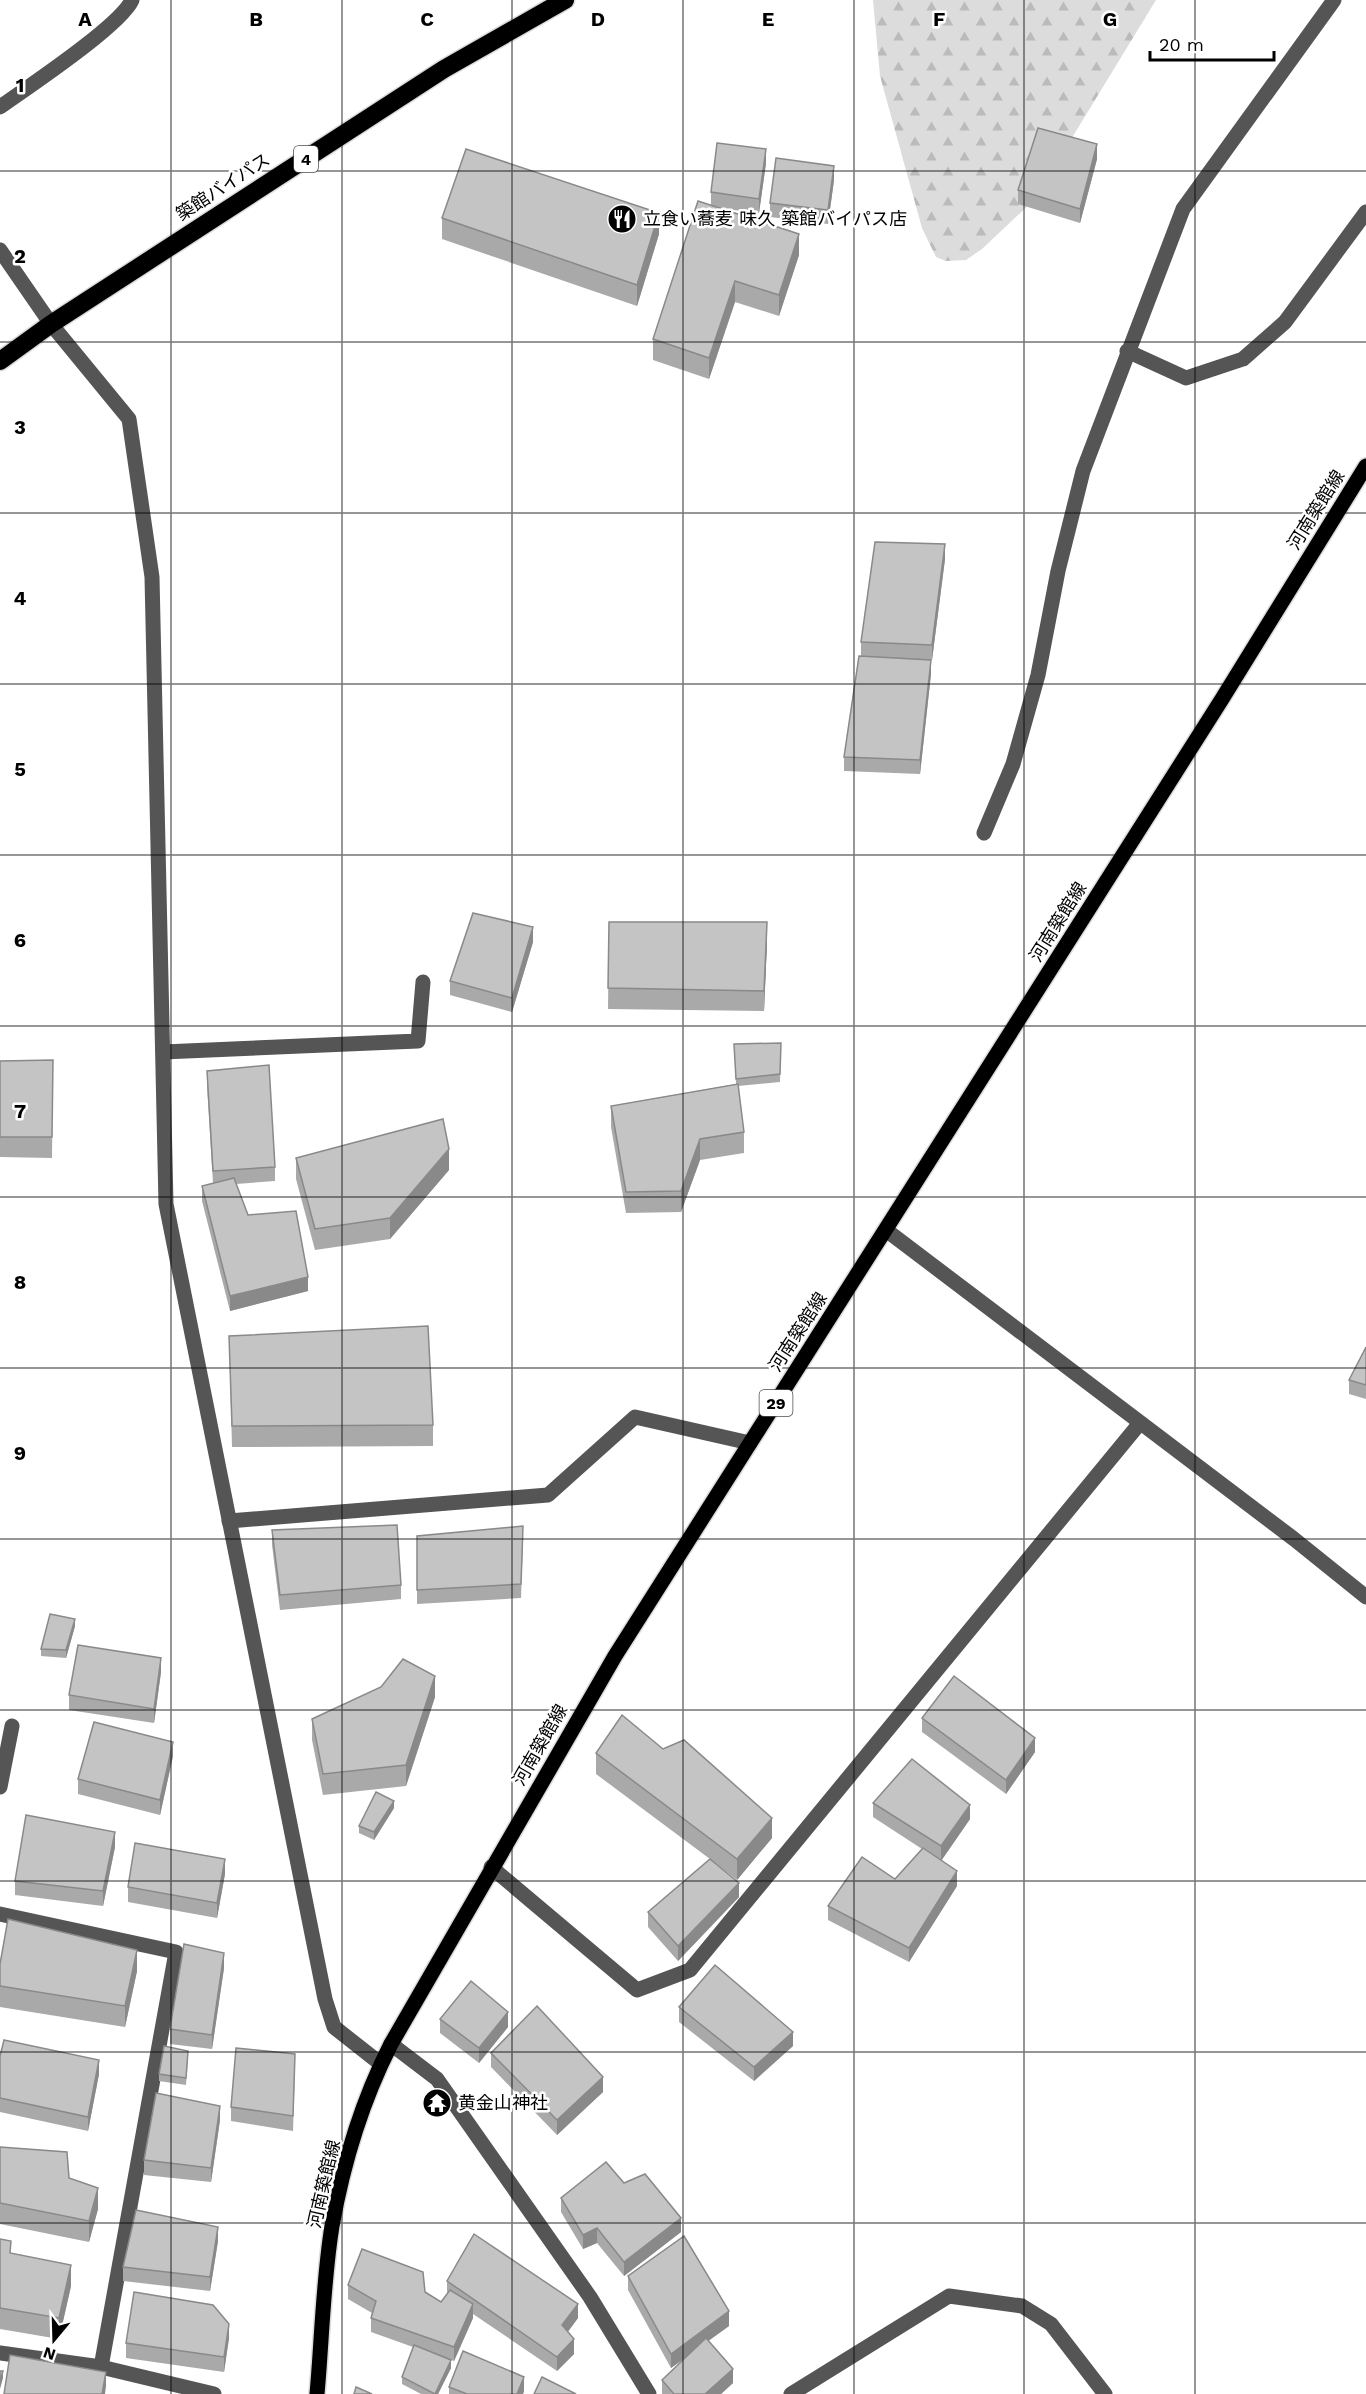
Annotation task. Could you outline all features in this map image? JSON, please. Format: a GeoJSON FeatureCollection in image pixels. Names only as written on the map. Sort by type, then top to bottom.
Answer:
{"type":"FeatureCollection","features":[{"type":"Feature","properties":{"kind":"highway","name":"築館バイパス"},"geometry":{"type":"LineString","coordinates":[[0,361],[51,324],[444,69],[566,0]]}},
{"type":"Feature","properties":{"kind":"main road","name":"河南築館線"},"geometry":{"type":"LineString","coordinates":[[317,2394],[332,2226],[351,2149],[381,2064],[491,1867],[615,1656],[886,1230],[1366,465]]}},
{"type":"Feature","properties":{"kind":"street"},"geometry":{"type":"LineString","coordinates":[[0,107],[107,27],[128,9],[132,0]]}},
{"type":"Feature","properties":{"kind":"street"},"geometry":{"type":"LineString","coordinates":[[984,833],[1012,764],[1038,675],[1058,571],[1083,471],[1183,209],[1334,0]]}},
{"type":"Feature","properties":{"kind":"street"},"geometry":{"type":"LineString","coordinates":[[1127,351],[1186,378],[1243,359],[1285,322],[1366,212]]}},
{"type":"Feature","properties":{"kind":"street"},"geometry":{"type":"LineString","coordinates":[[0,250],[51,324],[129,419],[152,577],[166,1204],[325,1999],[334,2027],[381,2064]]}},
{"type":"Feature","properties":{"kind":"street"},"geometry":{"type":"LineString","coordinates":[[163,1052],[418,1041],[423,982]]}},
{"type":"Feature","properties":{"kind":"street"},"geometry":{"type":"LineString","coordinates":[[886,1230],[1294,1539],[1366,1598]]}},
{"type":"Feature","properties":{"kind":"street"},"geometry":{"type":"LineString","coordinates":[[229,1521],[548,1495],[635,1417],[750,1443]]}},
{"type":"Feature","properties":{"kind":"street"},"geometry":{"type":"LineString","coordinates":[[491,1867],[637,1990],[690,1970],[1140,1423]]}},
{"type":"Feature","properties":{"kind":"street"},"geometry":{"type":"LineString","coordinates":[[0,1787],[12,1726]]}},
{"type":"Feature","properties":{"kind":"street"},"geometry":{"type":"LineString","coordinates":[[0,1914],[176,1952],[101,2367]]}},
{"type":"Feature","properties":{"kind":"street"},"geometry":{"type":"LineString","coordinates":[[392,2044],[437,2079],[590,2297],[649,2394]]}},
{"type":"Feature","properties":{"kind":"street"},"geometry":{"type":"LineString","coordinates":[[791,2394],[949,2296],[1022,2306],[1051,2324],[1106,2394]]}},
{"type":"Feature","properties":{"kind":"street"},"geometry":{"type":"LineString","coordinates":[[0,2353],[101,2367],[214,2394]]}},
{"type":"Feature","properties":{"kind":"green space"},"geometry":{"type":"Polygon","coordinates":[[[873,0],[1156,0],[1034,200],[982,249],[966,260],[946,261],[936,257],[922,228],[880,76],[873,0]]]}},
{"type":"Feature","properties":{"kind":"building"},"geometry":{"type":"Polygon","coordinates":[[[1038,128],[1097,144],[1080,209],[1018,190],[1038,128]]]}},
{"type":"Feature","properties":{"kind":"building"},"geometry":{"type":"Polygon","coordinates":[[[717,143],[766,149],[759,199],[711,192],[717,143]]]}},
{"type":"Feature","properties":{"kind":"building"},"geometry":{"type":"Polygon","coordinates":[[[466,149],[659,213],[637,285],[442,218],[466,149]]]}},
{"type":"Feature","properties":{"kind":"building"},"geometry":{"type":"Polygon","coordinates":[[[776,158],[834,166],[828,210],[770,203],[776,158]]]}},
{"type":"Feature","properties":{"kind":"building"},"geometry":{"type":"Polygon","coordinates":[[[698,201],[799,234],[779,295],[735,281],[709,358],[653,339],[698,201]]]}},
{"type":"Feature","properties":{"kind":"building"},"geometry":{"type":"Polygon","coordinates":[[[875,542],[945,544],[932,645],[861,642],[875,542]]]}},
{"type":"Feature","properties":{"kind":"building"},"geometry":{"type":"Polygon","coordinates":[[[859,656],[931,660],[920,760],[844,757],[859,656]]]}},
{"type":"Feature","properties":{"kind":"building"},"geometry":{"type":"Polygon","coordinates":[[[473,913],[533,927],[512,998],[450,981],[473,913]]]}},
{"type":"Feature","properties":{"kind":"building"},"geometry":{"type":"Polygon","coordinates":[[[609,922],[767,922],[764,991],[608,988],[609,922]]]}},
{"type":"Feature","properties":{"kind":"building"},"geometry":{"type":"Polygon","coordinates":[[[781,1043],[780,1074],[736,1079],[734,1044],[781,1043]]]}},
{"type":"Feature","properties":{"kind":"building"},"geometry":{"type":"Polygon","coordinates":[[[53,1060],[52,1137],[0,1137],[0,1061],[53,1060]]]}},
{"type":"Feature","properties":{"kind":"building"},"geometry":{"type":"Polygon","coordinates":[[[269,1065],[275,1167],[213,1171],[207,1071],[269,1065]]]}},
{"type":"Feature","properties":{"kind":"building"},"geometry":{"type":"Polygon","coordinates":[[[738,1084],[744,1132],[700,1139],[681,1191],[626,1192],[611,1106],[738,1084]]]}},
{"type":"Feature","properties":{"kind":"building"},"geometry":{"type":"Polygon","coordinates":[[[443,1119],[449,1149],[390,1218],[315,1229],[296,1158],[443,1119]]]}},
{"type":"Feature","properties":{"kind":"building"},"geometry":{"type":"Polygon","coordinates":[[[234,1178],[248,1215],[296,1211],[308,1277],[230,1296],[202,1186],[234,1178]]]}},
{"type":"Feature","properties":{"kind":"building"},"geometry":{"type":"Polygon","coordinates":[[[428,1326],[433,1425],[232,1426],[229,1336],[428,1326]]]}},
{"type":"Feature","properties":{"kind":"building"},"geometry":{"type":"Polygon","coordinates":[[[1366,1347],[1366,1385],[1349,1380],[1366,1347]]]}},
{"type":"Feature","properties":{"kind":"building"},"geometry":{"type":"Polygon","coordinates":[[[397,1525],[401,1585],[280,1595],[272,1530],[397,1525]]]}},
{"type":"Feature","properties":{"kind":"building"},"geometry":{"type":"Polygon","coordinates":[[[523,1526],[521,1584],[417,1590],[417,1536],[523,1526]]]}},
{"type":"Feature","properties":{"kind":"building"},"geometry":{"type":"Polygon","coordinates":[[[50,1614],[75,1619],[66,1650],[41,1649],[50,1614]]]}},
{"type":"Feature","properties":{"kind":"building"},"geometry":{"type":"Polygon","coordinates":[[[78,1645],[161,1658],[154,1709],[69,1695],[78,1645]]]}},
{"type":"Feature","properties":{"kind":"building"},"geometry":{"type":"Polygon","coordinates":[[[403,1659],[435,1676],[406,1765],[323,1774],[312,1719],[381,1687],[403,1659]]]}},
{"type":"Feature","properties":{"kind":"building"},"geometry":{"type":"Polygon","coordinates":[[[954,1676],[1035,1738],[1006,1780],[922,1718],[954,1676]]]}},
{"type":"Feature","properties":{"kind":"building"},"geometry":{"type":"Polygon","coordinates":[[[622,1715],[663,1749],[684,1740],[772,1818],[737,1859],[596,1753],[622,1715]]]}},
{"type":"Feature","properties":{"kind":"building"},"geometry":{"type":"Polygon","coordinates":[[[94,1722],[173,1742],[160,1800],[78,1779],[94,1722]]]}},
{"type":"Feature","properties":{"kind":"building"},"geometry":{"type":"Polygon","coordinates":[[[912,1759],[970,1805],[941,1846],[873,1803],[912,1759]]]}},
{"type":"Feature","properties":{"kind":"building"},"geometry":{"type":"Polygon","coordinates":[[[376,1792],[394,1801],[374,1832],[359,1826],[376,1792]]]}},
{"type":"Feature","properties":{"kind":"building"},"geometry":{"type":"Polygon","coordinates":[[[26,1815],[115,1832],[103,1891],[15,1881],[26,1815]]]}},
{"type":"Feature","properties":{"kind":"building"},"geometry":{"type":"Polygon","coordinates":[[[135,1843],[225,1859],[217,1903],[128,1887],[135,1843]]]}},
{"type":"Feature","properties":{"kind":"building"},"geometry":{"type":"Polygon","coordinates":[[[923,1848],[957,1871],[909,1948],[828,1906],[862,1857],[895,1879],[923,1848]]]}},
{"type":"Feature","properties":{"kind":"building"},"geometry":{"type":"Polygon","coordinates":[[[710,1859],[739,1883],[678,1946],[648,1912],[710,1859]]]}},
{"type":"Feature","properties":{"kind":"building"},"geometry":{"type":"Polygon","coordinates":[[[8,1919],[137,1950],[125,2006],[0,1986],[0,1964],[8,1919]]]}},
{"type":"Feature","properties":{"kind":"building"},"geometry":{"type":"Polygon","coordinates":[[[184,1944],[224,1953],[212,2035],[170,2029],[184,1944]]]}},
{"type":"Feature","properties":{"kind":"building"},"geometry":{"type":"Polygon","coordinates":[[[715,1965],[793,2032],[754,2067],[679,2007],[715,1965]]]}},
{"type":"Feature","properties":{"kind":"building"},"geometry":{"type":"Polygon","coordinates":[[[471,1981],[508,2012],[479,2048],[440,2019],[471,1981]]]}},
{"type":"Feature","properties":{"kind":"building"},"geometry":{"type":"Polygon","coordinates":[[[537,2006],[603,2077],[557,2120],[491,2053],[537,2006]]]}},
{"type":"Feature","properties":{"kind":"building"},"geometry":{"type":"Polygon","coordinates":[[[4,2040],[99,2060],[88,2117],[0,2098],[0,2056],[4,2040]]]}},
{"type":"Feature","properties":{"kind":"building"},"geometry":{"type":"Polygon","coordinates":[[[164,2046],[188,2051],[186,2078],[159,2074],[164,2046]]]}},
{"type":"Feature","properties":{"kind":"building"},"geometry":{"type":"Polygon","coordinates":[[[236,2048],[295,2054],[293,2116],[231,2107],[236,2048]]]}},
{"type":"Feature","properties":{"kind":"building"},"geometry":{"type":"Polygon","coordinates":[[[156,2093],[220,2106],[211,2168],[144,2160],[156,2093]]]}},
{"type":"Feature","properties":{"kind":"building"},"geometry":{"type":"Polygon","coordinates":[[[0,2147],[67,2152],[69,2178],[98,2188],[89,2221],[0,2203],[0,2147]]]}},
{"type":"Feature","properties":{"kind":"building"},"geometry":{"type":"Polygon","coordinates":[[[606,2162],[624,2183],[645,2174],[681,2218],[624,2262],[597,2228],[583,2235],[561,2198],[606,2162]]]}},
{"type":"Feature","properties":{"kind":"building"},"geometry":{"type":"Polygon","coordinates":[[[136,2210],[218,2227],[210,2277],[123,2267],[136,2210]]]}},
{"type":"Feature","properties":{"kind":"building"},"geometry":{"type":"Polygon","coordinates":[[[474,2234],[578,2304],[562,2325],[574,2339],[557,2357],[447,2281],[474,2234]]]}},
{"type":"Feature","properties":{"kind":"building"},"geometry":{"type":"Polygon","coordinates":[[[684,2236],[729,2311],[671,2354],[628,2276],[684,2236]]]}},
{"type":"Feature","properties":{"kind":"building"},"geometry":{"type":"Polygon","coordinates":[[[0,2239],[11,2241],[10,2253],[71,2265],[59,2318],[0,2308],[0,2239]]]}},
{"type":"Feature","properties":{"kind":"building"},"geometry":{"type":"Polygon","coordinates":[[[362,2249],[423,2272],[425,2292],[441,2302],[450,2290],[473,2304],[454,2347],[371,2318],[376,2301],[348,2285],[362,2249]]]}},
{"type":"Feature","properties":{"kind":"building"},"geometry":{"type":"Polygon","coordinates":[[[134,2292],[213,2305],[229,2324],[224,2357],[126,2343],[134,2292]]]}},
{"type":"Feature","properties":{"kind":"building"},"geometry":{"type":"Polygon","coordinates":[[[706,2338],[733,2369],[705,2394],[674,2394],[662,2380],[706,2338]]]}},
{"type":"Feature","properties":{"kind":"building"},"geometry":{"type":"Polygon","coordinates":[[[414,2345],[451,2360],[435,2394],[402,2377],[414,2345]]]}},
{"type":"Feature","properties":{"kind":"building"},"geometry":{"type":"Polygon","coordinates":[[[463,2351],[524,2377],[517,2394],[467,2394],[449,2387],[463,2351]]]}},
{"type":"Feature","properties":{"kind":"building"},"geometry":{"type":"Polygon","coordinates":[[[10,2355],[106,2372],[102,2394],[4,2394],[10,2355]]]}},
{"type":"Feature","properties":{"kind":"building"},"geometry":{"type":"Polygon","coordinates":[[[542,2377],[576,2394],[534,2394],[542,2377]]]}},
{"type":"Feature","properties":{"kind":"building"},"geometry":{"type":"Polygon","coordinates":[[[356,2387],[372,2394],[354,2394],[356,2387]]]}},
{"type":"Feature","properties":{"kind":"place","name":"立食い蕎麦 味久 築館バイパス店"},"geometry":{"type":"Point","coordinates":[622,219]}},
{"type":"Feature","properties":{"kind":"place","name":"黄金山神社"},"geometry":{"type":"Point","coordinates":[437,2103]}}]}
